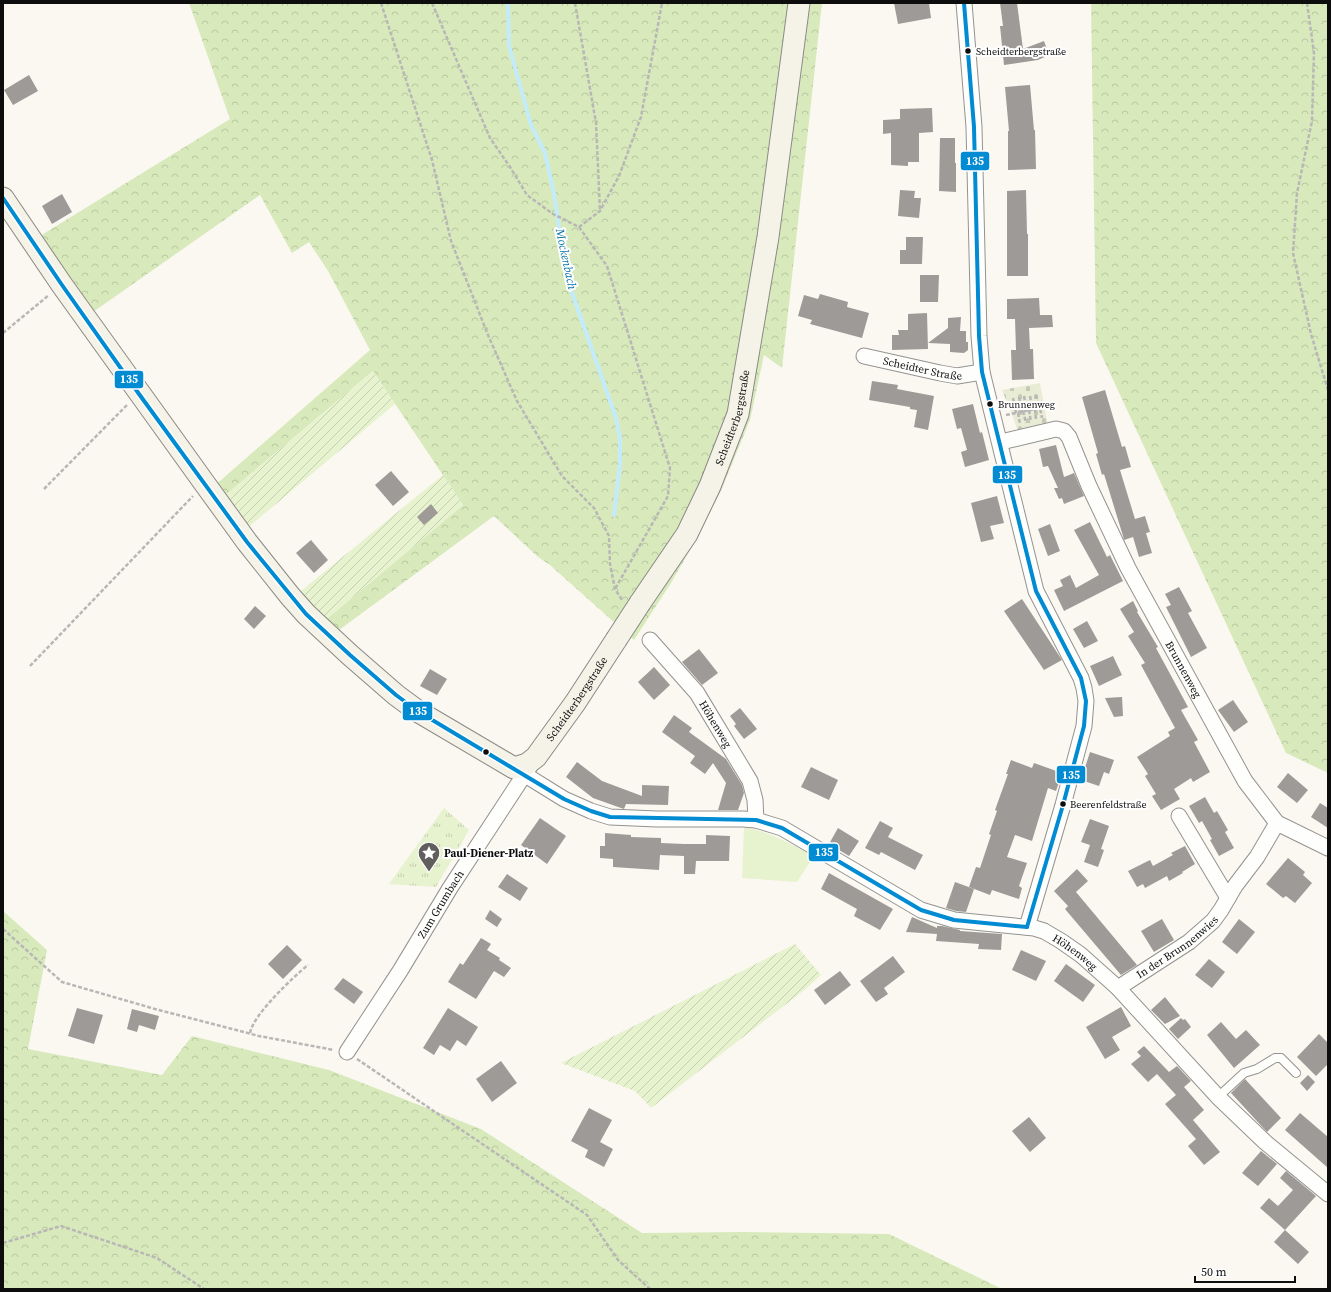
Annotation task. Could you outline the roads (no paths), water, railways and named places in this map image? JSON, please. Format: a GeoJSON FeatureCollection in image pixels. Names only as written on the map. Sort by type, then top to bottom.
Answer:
{"type":"FeatureCollection","features":[{"type":"Feature","properties":{"kind":"street","name":"Scheidterbergstraße"},"geometry":{"type":"LineString","coordinates":[[519,771],[536,757],[575,703],[616,640],[632,603],[687,534],[710,486],[738,414],[768,238],[799,3]]}},
{"type":"Feature","properties":{"kind":"street"},"geometry":{"type":"LineString","coordinates":[[964,3],[974,127],[979,336],[982,372],[1001,442],[1036,591],[1081,678],[1086,701],[1084,726],[1027,927]]}},
{"type":"Feature","properties":{"kind":"street","name":"Höhenweg"},"geometry":{"type":"LineString","coordinates":[[3,198],[139,394],[247,542],[290,596],[327,635],[396,695],[419,712],[519,771],[558,796],[580,807],[610,817],[756,820],[782,828],[921,910],[954,920],[1027,927],[1044,931],[1061,941],[1081,956],[1118,988],[1218,1097],[1265,1142],[1328,1194]]}},
{"type":"Feature","properties":{"kind":"street","name":"Scheidter Straße"},"geometry":{"type":"LineString","coordinates":[[864,356],[957,376],[982,372]]}},
{"type":"Feature","properties":{"kind":"street","name":"Brunnenweg"},"geometry":{"type":"LineString","coordinates":[[1001,442],[1056,429],[1064,431],[1069,437],[1089,486],[1128,568],[1245,781],[1277,823],[1328,848]]}},
{"type":"Feature","properties":{"kind":"street","name":"Höhenweg"},"geometry":{"type":"LineString","coordinates":[[650,640],[697,693],[750,781],[755,800],[756,820]]}},
{"type":"Feature","properties":{"kind":"street","name":"Zum Grumbach"},"geometry":{"type":"LineString","coordinates":[[347,1052],[400,971],[519,771]]}},
{"type":"Feature","properties":{"kind":"street"},"geometry":{"type":"LineString","coordinates":[[1179,816],[1228,898]]}},
{"type":"Feature","properties":{"kind":"street","name":"In der Brunnenwies"},"geometry":{"type":"LineString","coordinates":[[1118,988],[1189,942],[1213,921],[1242,876],[1257,857],[1277,823]]}},
{"type":"Feature","properties":{"kind":"lane"},"geometry":{"type":"LineString","coordinates":[[1218,1097],[1244,1073],[1257,1069],[1275,1058],[1281,1058],[1296,1073]]}},
{"type":"Feature","properties":{"kind":"waterway","name":"Mockenbach"},"geometry":{"type":"LineString","coordinates":[[508,3],[509,46],[531,125],[545,153],[554,194],[570,287],[616,418],[620,438],[620,464],[614,515]]}},
{"type":"Feature","properties":{"kind":"place","name":"Scheidterbergstraße"},"geometry":{"type":"Point","coordinates":[968,51]}},
{"type":"Feature","properties":{"kind":"place","name":"Brunnenweg"},"geometry":{"type":"Point","coordinates":[990,404]}},
{"type":"Feature","properties":{"kind":"place","name":"Beerenfeldstraße"},"geometry":{"type":"Point","coordinates":[1063,804]}},
{"type":"Feature","properties":{"kind":"place","name":"Paul-Diener-Platz"},"geometry":{"type":"Point","coordinates":[429,872]}}]}
